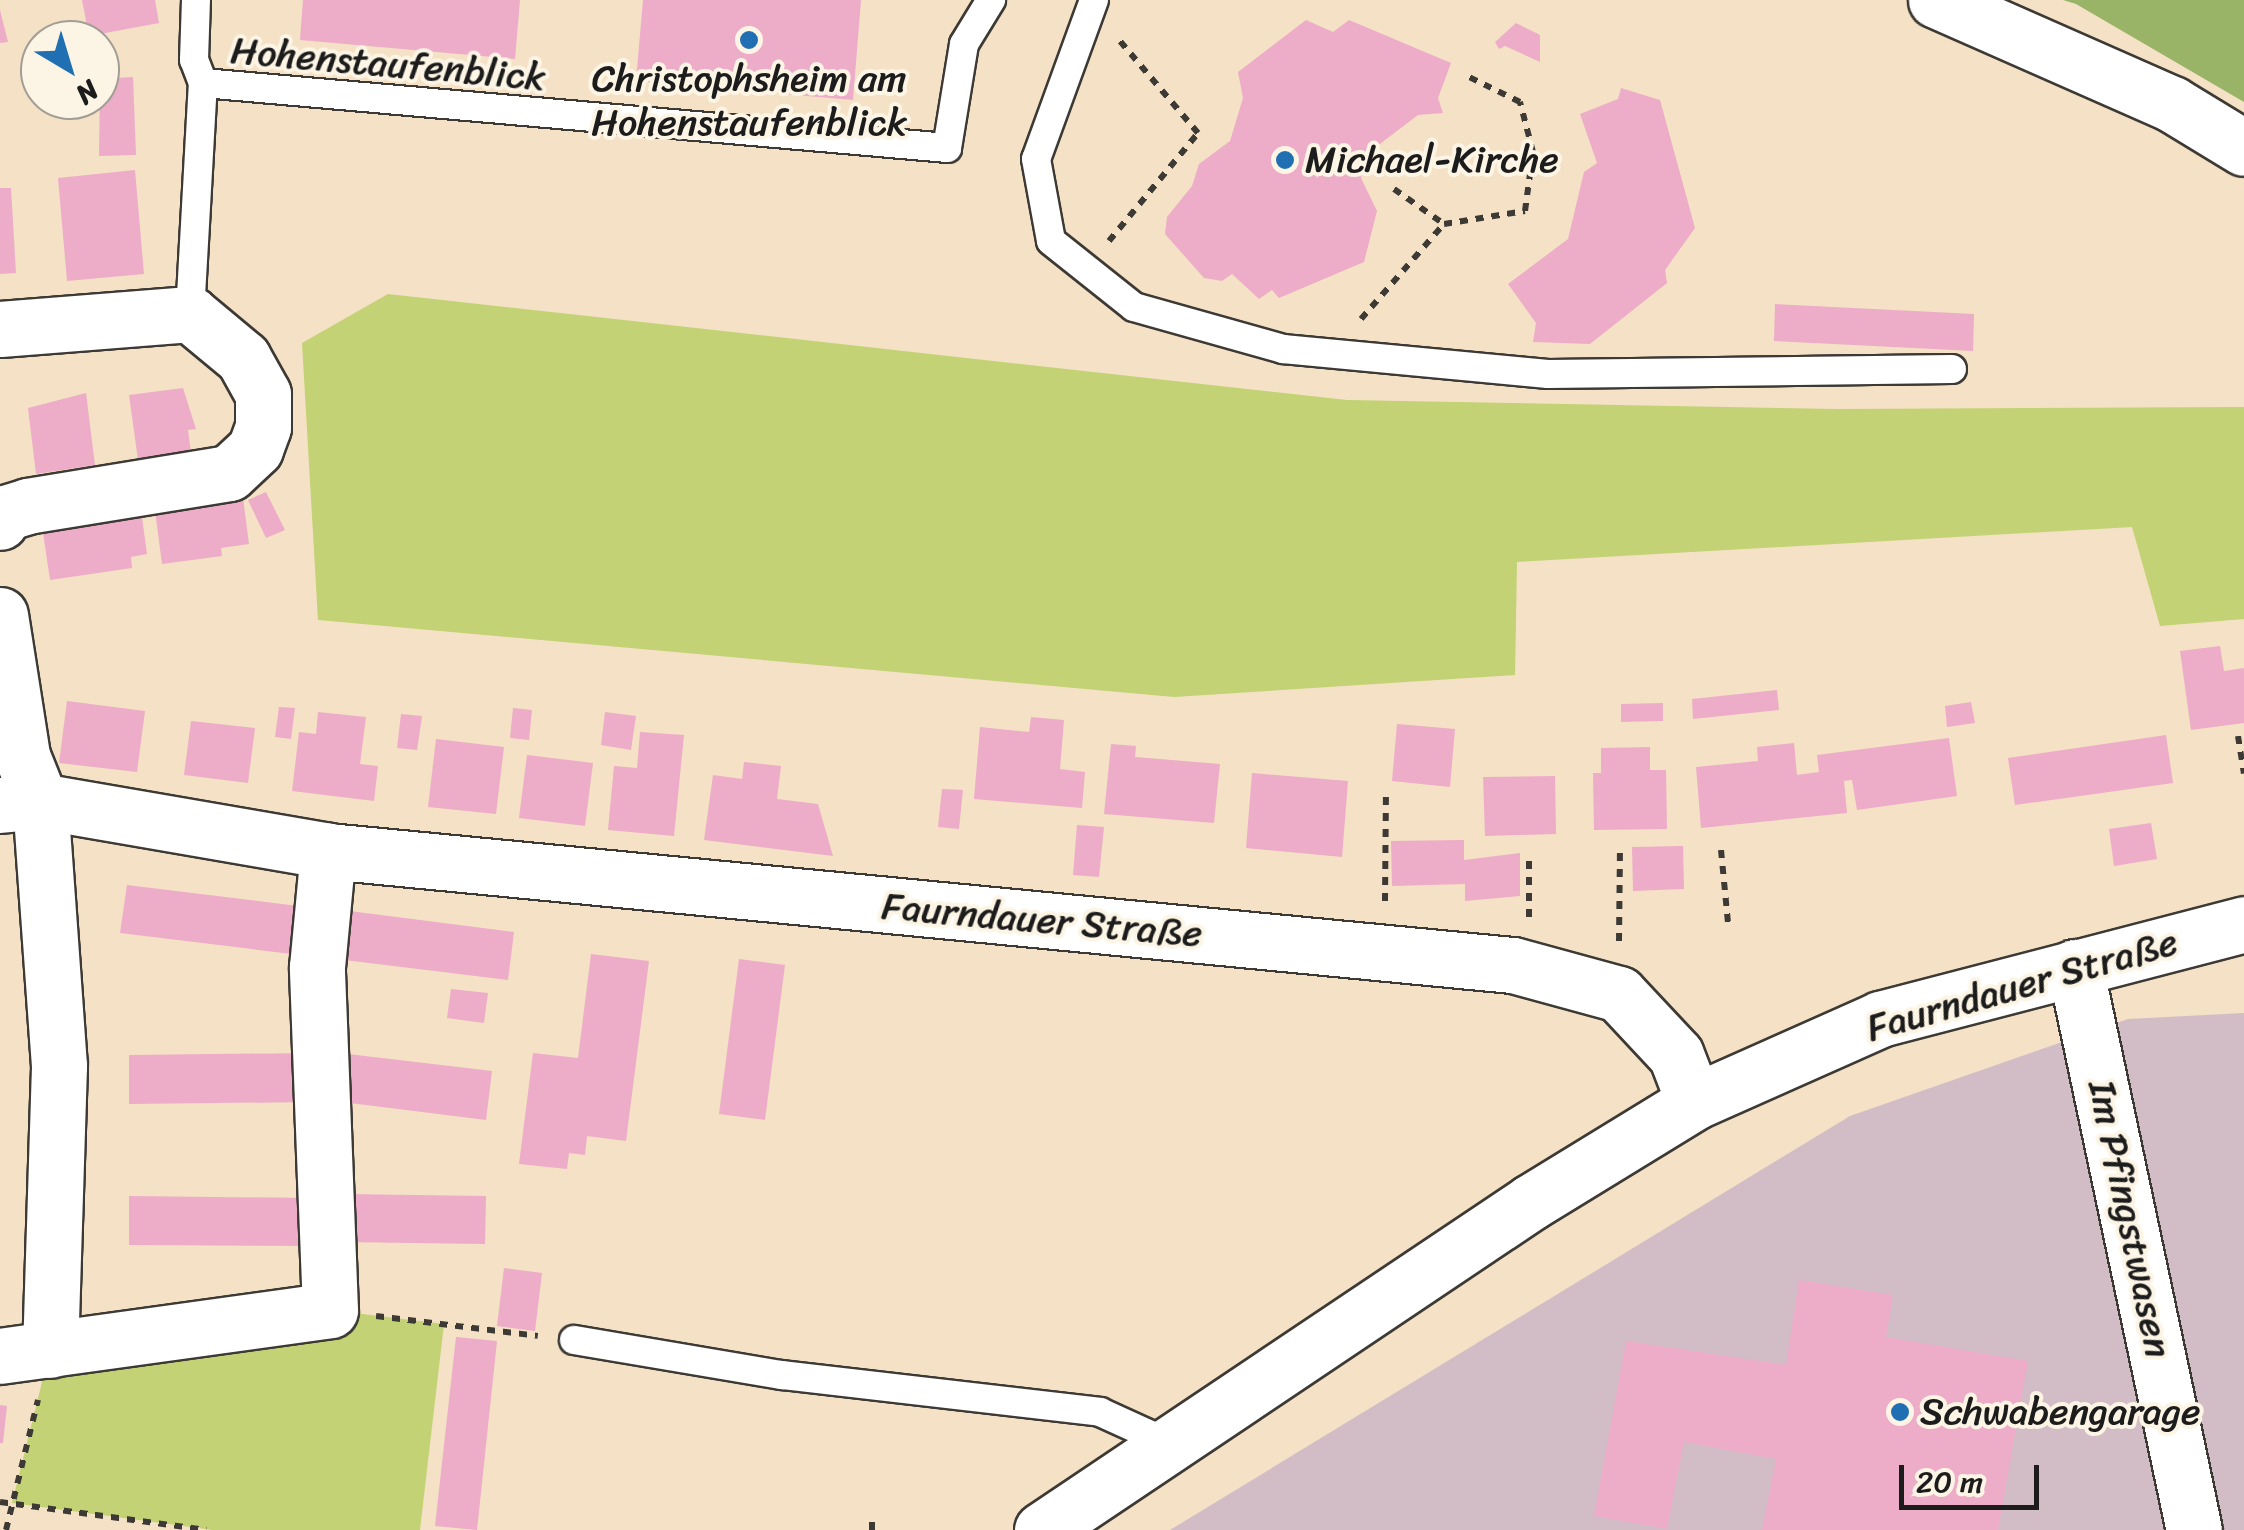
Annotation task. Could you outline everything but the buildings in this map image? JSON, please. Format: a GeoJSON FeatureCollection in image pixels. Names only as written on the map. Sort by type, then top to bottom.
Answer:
{"type":"FeatureCollection","features":[{"type":"Feature","properties":{"kind":"street"},"geometry":{"type":"LineString","coordinates":[[1936,0],[2172,104],[2244,148]]}},
{"type":"Feature","properties":{"kind":"street"},"geometry":{"type":"LineString","coordinates":[[0,329],[190,314],[243,358],[262,394],[264,427],[255,450],[228,473],[28,506],[5,513],[0,522]]}},
{"type":"Feature","properties":{"kind":"street"},"geometry":{"type":"LineString","coordinates":[[0,615],[22,756],[20,803],[58,1066],[25,1353],[330,1310],[317,967],[328,851]]}},
{"type":"Feature","properties":{"kind":"street","name":"Faurndauer Straße"},"geometry":{"type":"LineString","coordinates":[[20,803],[328,851],[1513,965],[1619,994]]}},
{"type":"Feature","properties":{"kind":"street","name":"Faurndauer Straße"},"geometry":{"type":"LineString","coordinates":[[1042,1530],[1168,1443],[1694,1102],[1880,1019],[2244,924]]}},
{"type":"Feature","properties":{"kind":"street","name":"Im Pfingstwasen"},"geometry":{"type":"LineString","coordinates":[[2075,967],[2194,1530]]}},
{"type":"Feature","properties":{"kind":"street"},"geometry":{"type":"LineString","coordinates":[[1619,994],[1676,1055],[1694,1102]]}},
{"type":"Feature","properties":{"kind":"lane"},"geometry":{"type":"LineString","coordinates":[[190,314],[203,84],[194,60],[196,0]]}},
{"type":"Feature","properties":{"kind":"lane","name":"Hohenstaufenblick"},"geometry":{"type":"LineString","coordinates":[[203,84],[947,148],[964,44],[992,0]]}},
{"type":"Feature","properties":{"kind":"lane"},"geometry":{"type":"LineString","coordinates":[[1092,4],[1036,159],[1050,241],[1134,307],[1283,349],[1548,374],[1952,369]]}},
{"type":"Feature","properties":{"kind":"lane"},"geometry":{"type":"LineString","coordinates":[[574,1340],[782,1376],[1100,1412],[1168,1443]]}},
{"type":"Feature","properties":{"kind":"path"},"geometry":{"type":"LineString","coordinates":[[1086,269],[1198,134],[1092,4]]}},
{"type":"Feature","properties":{"kind":"path"},"geometry":{"type":"LineString","coordinates":[[1330,354],[1444,224],[1525,211],[1533,152],[1520,102],[1470,76]]}},
{"type":"Feature","properties":{"kind":"path"},"geometry":{"type":"LineString","coordinates":[[1394,189],[1444,224]]}},
{"type":"Feature","properties":{"kind":"path"},"geometry":{"type":"LineString","coordinates":[[2238,736],[2244,774]]}},
{"type":"Feature","properties":{"kind":"path"},"geometry":{"type":"LineString","coordinates":[[1385,953],[1386,792]]}},
{"type":"Feature","properties":{"kind":"path"},"geometry":{"type":"LineString","coordinates":[[1619,994],[1620,847]]}},
{"type":"Feature","properties":{"kind":"path"},"geometry":{"type":"LineString","coordinates":[[1721,850],[1728,923]]}},
{"type":"Feature","properties":{"kind":"path"},"geometry":{"type":"LineString","coordinates":[[330,1310],[574,1340]]}},
{"type":"Feature","properties":{"kind":"path"},"geometry":{"type":"LineString","coordinates":[[6,1530],[12,1504],[25,1353]]}},
{"type":"Feature","properties":{"kind":"path"},"geometry":{"type":"LineString","coordinates":[[0,1502],[206,1530]]}},
{"type":"Feature","properties":{"kind":"path"},"geometry":{"type":"LineString","coordinates":[[872,1518],[872,1530]]}},
{"type":"Feature","properties":{"kind":"shaded area"},"geometry":{"type":"Polygon","coordinates":[[[2244,1013],[2244,1530],[1170,1530],[1850,1116],[2128,1019],[2244,1013]]]}},
{"type":"Feature","properties":{"kind":"green space"},"geometry":{"type":"Polygon","coordinates":[[[2063,0],[2244,0],[2244,102],[2076,4],[2063,0]]]}},
{"type":"Feature","properties":{"kind":"green space"},"geometry":{"type":"Polygon","coordinates":[[[388,294],[1347,400],[1838,409],[2244,407],[2244,619],[2160,626],[2132,527],[1517,562],[1515,675],[1174,697],[318,620],[302,343],[388,294]]]}},
{"type":"Feature","properties":{"kind":"green space"},"geometry":{"type":"Polygon","coordinates":[[[330,1310],[444,1324],[420,1530],[213,1530],[12,1503],[50,1350],[330,1310]]]}},
{"type":"Feature","properties":{"kind":"place","name":"Christophsheim am Hohenstaufenblick"},"geometry":{"type":"Point","coordinates":[749,40]}},
{"type":"Feature","properties":{"kind":"place","name":"Michael-Kirche"},"geometry":{"type":"Point","coordinates":[1285,160]}},
{"type":"Feature","properties":{"kind":"place","name":"Schwabengarage"},"geometry":{"type":"Point","coordinates":[1900,1412]}}]}
